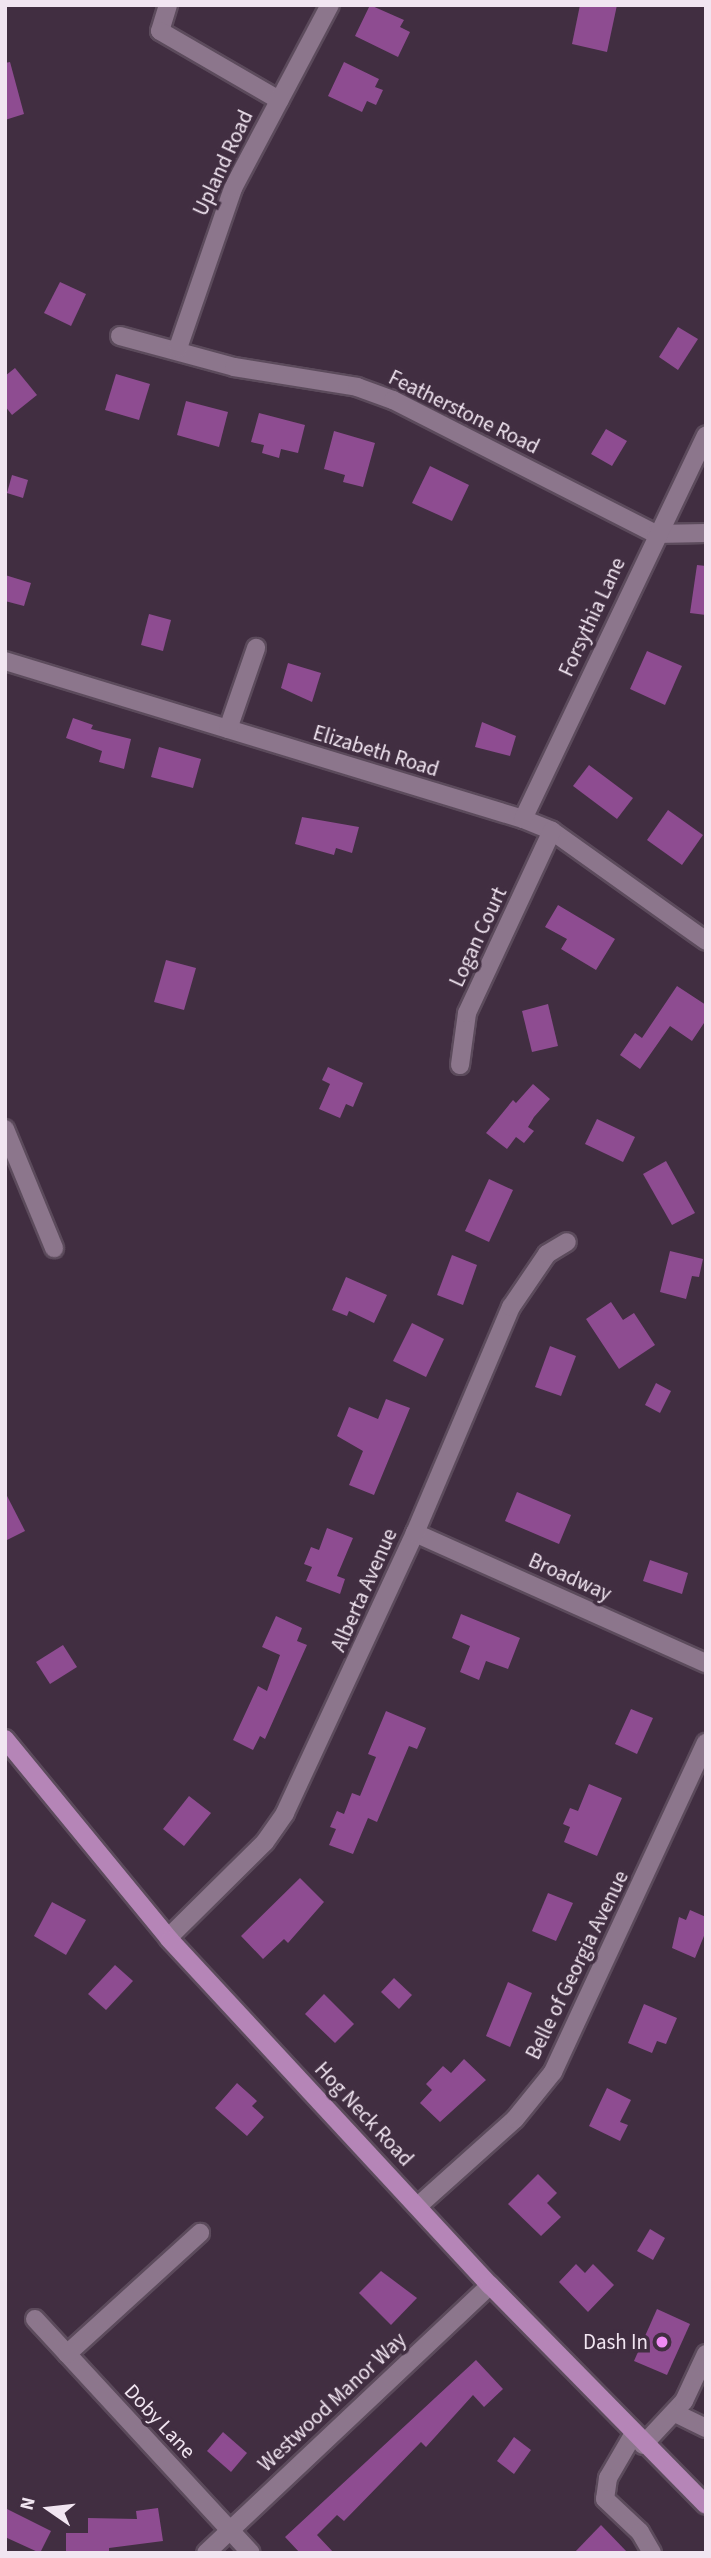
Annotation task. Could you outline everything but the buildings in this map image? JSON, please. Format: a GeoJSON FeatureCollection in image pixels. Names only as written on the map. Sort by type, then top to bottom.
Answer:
{"type":"FeatureCollection","features":[{"type":"Feature","properties":{"kind":"main road","name":"Hog Neck Road"},"geometry":{"type":"LineString","coordinates":[[5,1739],[168,1938],[638,2440],[706,2505]]}},
{"type":"Feature","properties":{"kind":"street"},"geometry":{"type":"LineString","coordinates":[[168,5],[160,31],[279,100]]}},
{"type":"Feature","properties":{"kind":"street","name":"Upland Road"},"geometry":{"type":"LineString","coordinates":[[178,348],[233,188],[330,5]]}},
{"type":"Feature","properties":{"kind":"street","name":"Featherstone Road"},"geometry":{"type":"LineString","coordinates":[[120,335],[178,348],[234,367],[357,387],[393,400],[656,534]]}},
{"type":"Feature","properties":{"kind":"street","name":"Forsythia Lane"},"geometry":{"type":"LineString","coordinates":[[523,818],[656,534],[706,435]]}},
{"type":"Feature","properties":{"kind":"street"},"geometry":{"type":"LineString","coordinates":[[656,534],[706,533]]}},
{"type":"Feature","properties":{"kind":"street"},"geometry":{"type":"LineString","coordinates":[[228,729],[256,648]]}},
{"type":"Feature","properties":{"kind":"street","name":"Elizabeth Road"},"geometry":{"type":"LineString","coordinates":[[5,661],[523,818],[552,831],[706,941]]}},
{"type":"Feature","properties":{"kind":"street","name":"Logan Court"},"geometry":{"type":"LineString","coordinates":[[460,1065],[467,1013],[552,831]]}},
{"type":"Feature","properties":{"kind":"street"},"geometry":{"type":"LineString","coordinates":[[5,1129],[54,1248]]}},
{"type":"Feature","properties":{"kind":"street","name":"Alberta Avenue"},"geometry":{"type":"LineString","coordinates":[[168,1938],[265,1843],[285,1813],[415,1533],[511,1307],[547,1254],[567,1242]]}},
{"type":"Feature","properties":{"kind":"street","name":"Broadway"},"geometry":{"type":"LineString","coordinates":[[415,1533],[706,1663]]}},
{"type":"Feature","properties":{"kind":"street","name":"Belle of Georgia Avenue"},"geometry":{"type":"LineString","coordinates":[[418,2206],[515,2119],[553,2072],[706,1743]]}},
{"type":"Feature","properties":{"kind":"street"},"geometry":{"type":"LineString","coordinates":[[67,2354],[200,2233]]}},
{"type":"Feature","properties":{"kind":"street","name":"Westwood Manor Way"},"geometry":{"type":"LineString","coordinates":[[205,2553],[491,2285]]}},
{"type":"Feature","properties":{"kind":"street","name":"Doby Lane"},"geometry":{"type":"LineString","coordinates":[[35,2319],[251,2553]]}},
{"type":"Feature","properties":{"kind":"street"},"geometry":{"type":"LineString","coordinates":[[652,2553],[640,2532],[605,2499],[608,2478],[638,2440],[675,2413],[706,2354]]}},
{"type":"Feature","properties":{"kind":"street"},"geometry":{"type":"LineString","coordinates":[[675,2413],[706,2428]]}},
{"type":"Feature","properties":{"kind":"place","name":"Dash In"},"geometry":{"type":"Point","coordinates":[662,2342]}}]}
